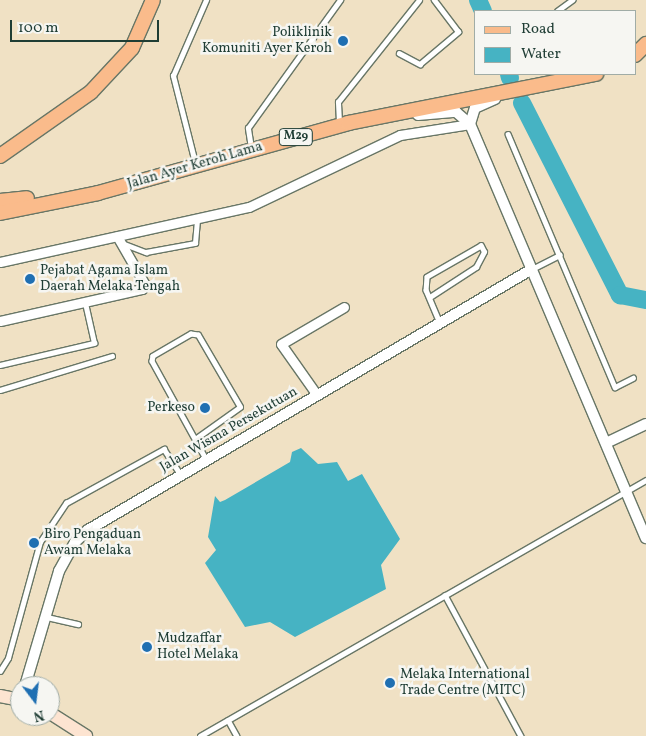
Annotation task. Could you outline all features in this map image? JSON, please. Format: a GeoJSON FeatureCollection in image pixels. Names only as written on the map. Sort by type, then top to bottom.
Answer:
{"type":"FeatureCollection","features":[{"type":"Feature","properties":{"kind":"main road"},"geometry":{"type":"LineString","coordinates":[[0,156],[91,92],[132,48],[153,0]]}},
{"type":"Feature","properties":{"kind":"main road"},"geometry":{"type":"LineString","coordinates":[[636,54],[646,44]]}},
{"type":"Feature","properties":{"kind":"main road","name":"Jalan Ayer Keroh Lama"},"geometry":{"type":"LineString","coordinates":[[0,213],[98,193],[344,124],[572,81],[593,75]]}},
{"type":"Feature","properties":{"kind":"main road"},"geometry":{"type":"LineString","coordinates":[[0,162],[70,107]]}},
{"type":"Feature","properties":{"kind":"main road"},"geometry":{"type":"LineString","coordinates":[[0,201],[178,172]]}},
{"type":"Feature","properties":{"kind":"main road"},"geometry":{"type":"LineString","coordinates":[[60,719],[86,736]]}},
{"type":"Feature","properties":{"kind":"street"},"geometry":{"type":"LineString","coordinates":[[470,124],[475,108],[487,101],[572,81]]}},
{"type":"Feature","properties":{"kind":"street"},"geometry":{"type":"LineString","coordinates":[[344,124],[456,112],[470,124],[646,538]]}},
{"type":"Feature","properties":{"kind":"street"},"geometry":{"type":"LineString","coordinates":[[0,262],[119,240],[272,199],[405,133],[470,124]]}},
{"type":"Feature","properties":{"kind":"street"},"geometry":{"type":"LineString","coordinates":[[0,219],[98,193]]}},
{"type":"Feature","properties":{"kind":"street"},"geometry":{"type":"LineString","coordinates":[[0,321],[142,289],[144,283],[119,240]]}},
{"type":"Feature","properties":{"kind":"street","name":"Jalan Wisma Persekutuan"},"geometry":{"type":"LineString","coordinates":[[28,676],[59,571],[75,542],[180,474],[532,269]]}},
{"type":"Feature","properties":{"kind":"street"},"geometry":{"type":"LineString","coordinates":[[317,395],[281,344],[344,307]]}},
{"type":"Feature","properties":{"kind":"street"},"geometry":{"type":"LineString","coordinates":[[606,443],[646,424]]}},
{"type":"Feature","properties":{"kind":"lane"},"geometry":{"type":"LineString","coordinates":[[196,166],[173,76],[206,0]]}},
{"type":"Feature","properties":{"kind":"lane"},"geometry":{"type":"LineString","coordinates":[[252,150],[248,128],[340,0]]}},
{"type":"Feature","properties":{"kind":"lane"},"geometry":{"type":"LineString","coordinates":[[344,124],[338,102],[419,0]]}},
{"type":"Feature","properties":{"kind":"lane"},"geometry":{"type":"LineString","coordinates":[[399,52],[420,64],[458,32],[434,0]]}},
{"type":"Feature","properties":{"kind":"lane"},"geometry":{"type":"LineString","coordinates":[[558,10],[572,0]]}},
{"type":"Feature","properties":{"kind":"lane"},"geometry":{"type":"LineString","coordinates":[[508,134],[615,388],[633,378]]}},
{"type":"Feature","properties":{"kind":"lane"},"geometry":{"type":"LineString","coordinates":[[119,240],[146,252],[195,243],[197,218]]}},
{"type":"Feature","properties":{"kind":"lane"},"geometry":{"type":"LineString","coordinates":[[430,298],[476,267],[484,252],[481,246],[427,278],[430,298],[440,323]]}},
{"type":"Feature","properties":{"kind":"lane"},"geometry":{"type":"LineString","coordinates":[[532,269],[560,255]]}},
{"type":"Feature","properties":{"kind":"lane"},"geometry":{"type":"LineString","coordinates":[[0,365],[94,343],[85,303]]}},
{"type":"Feature","properties":{"kind":"lane"},"geometry":{"type":"LineString","coordinates":[[195,439],[240,407],[198,334],[191,334],[152,356],[152,361],[206,459]]}},
{"type":"Feature","properties":{"kind":"lane"},"geometry":{"type":"LineString","coordinates":[[0,390],[112,356]]}},
{"type":"Feature","properties":{"kind":"lane"},"geometry":{"type":"LineString","coordinates":[[0,671],[8,658],[40,542],[66,503],[164,449],[180,474]]}},
{"type":"Feature","properties":{"kind":"lane"},"geometry":{"type":"LineString","coordinates":[[200,736],[646,480]]}},
{"type":"Feature","properties":{"kind":"lane"},"geometry":{"type":"LineString","coordinates":[[445,596],[521,736]]}},
{"type":"Feature","properties":{"kind":"lane"},"geometry":{"type":"LineString","coordinates":[[45,616],[78,624]]}},
{"type":"Feature","properties":{"kind":"lane"},"geometry":{"type":"LineString","coordinates":[[228,720],[237,736]]}},
{"type":"Feature","properties":{"kind":"water"},"geometry":{"type":"Polygon","coordinates":[[[301,448],[318,464],[337,462],[348,481],[362,474],[400,539],[381,565],[386,589],[295,637],[270,622],[245,627],[205,563],[216,550],[208,537],[215,496],[220,502],[225,500],[290,462],[292,452],[301,448]]]}},
{"type":"Feature","properties":{"kind":"waterway"},"geometry":{"type":"LineString","coordinates":[[478,0],[483,10]]}},
{"type":"Feature","properties":{"kind":"waterway"},"geometry":{"type":"LineString","coordinates":[[522,103],[620,295],[646,300]]}},
{"type":"Feature","properties":{"kind":"place","name":"Poliklinik Komuniti Ayer Keroh"},"geometry":{"type":"Point","coordinates":[343,41]}},
{"type":"Feature","properties":{"kind":"place","name":"Pejabat Agama Islam Daerah Melaka Tengah"},"geometry":{"type":"Point","coordinates":[30,279]}},
{"type":"Feature","properties":{"kind":"place","name":"Perkeso"},"geometry":{"type":"Point","coordinates":[205,408]}},
{"type":"Feature","properties":{"kind":"place","name":"Biro Pengaduan Awam Melaka"},"geometry":{"type":"Point","coordinates":[34,543]}},
{"type":"Feature","properties":{"kind":"place","name":"Mudzaffar Hotel Melaka"},"geometry":{"type":"Point","coordinates":[147,647]}},
{"type":"Feature","properties":{"kind":"place","name":"Melaka International Trade Centre (MITC)"},"geometry":{"type":"Point","coordinates":[390,683]}}]}
